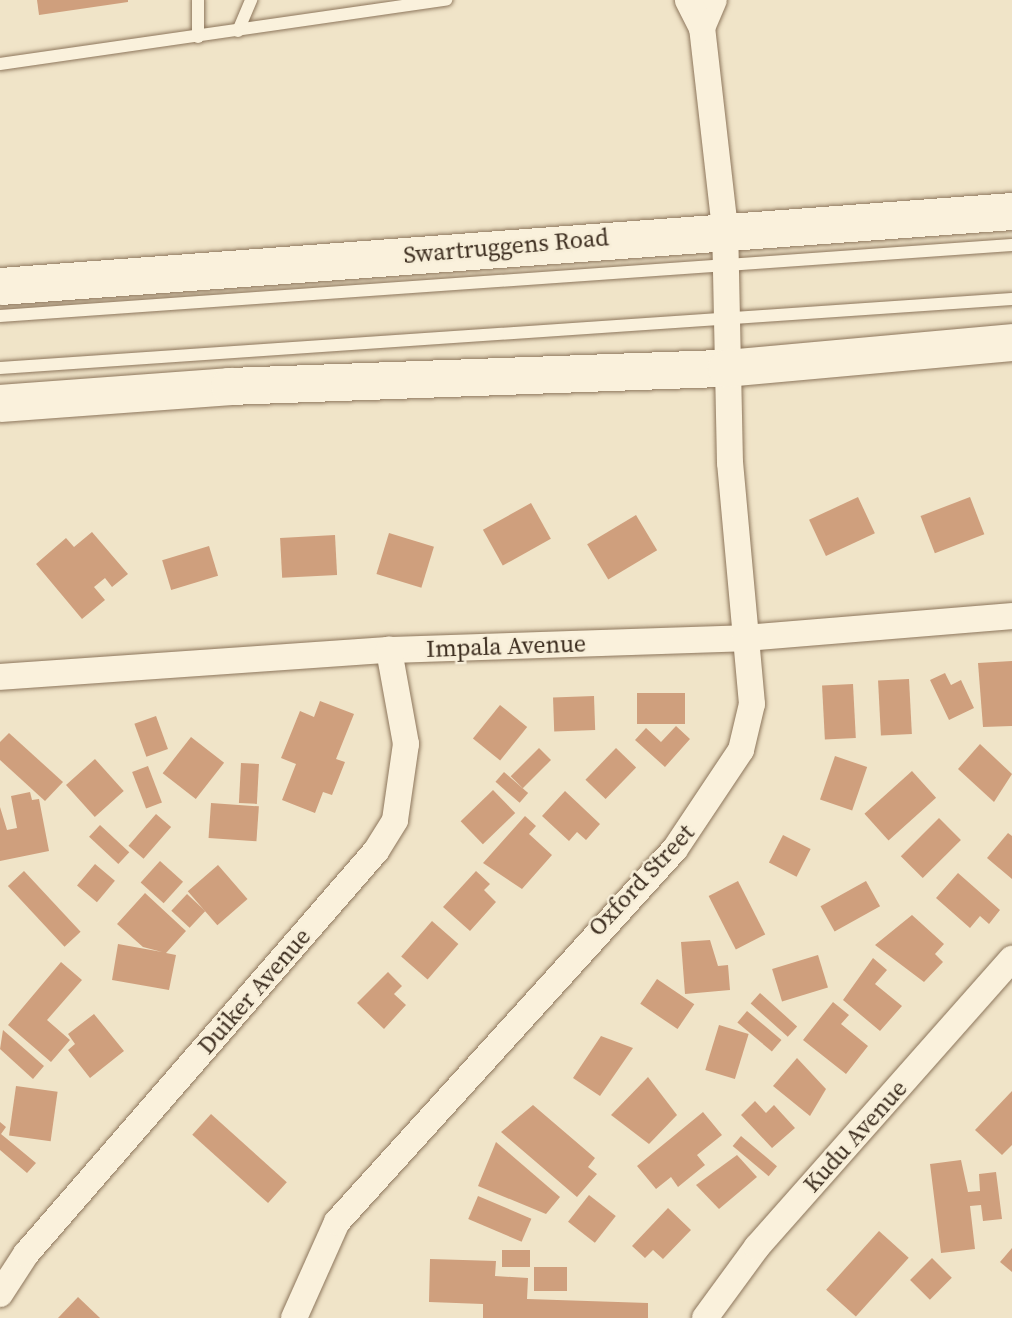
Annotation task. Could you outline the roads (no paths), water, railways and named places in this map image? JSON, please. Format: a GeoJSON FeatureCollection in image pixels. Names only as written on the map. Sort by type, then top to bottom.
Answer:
{"type":"FeatureCollection","features":[{"type":"Feature","properties":{"kind":"main road","name":"Swartruggens Road"},"geometry":{"type":"LineString","coordinates":[[0,286],[724,229],[1012,211]]}},
{"type":"Feature","properties":{"kind":"main road"},"geometry":{"type":"LineString","coordinates":[[0,402],[229,386],[726,368],[1012,342]]}},
{"type":"Feature","properties":{"kind":"street"},"geometry":{"type":"LineString","coordinates":[[688,0],[702,27]]}},
{"type":"Feature","properties":{"kind":"street"},"geometry":{"type":"LineString","coordinates":[[702,27],[714,0]]}},
{"type":"Feature","properties":{"kind":"street","name":"Oxford Street"},"geometry":{"type":"LineString","coordinates":[[294,1318],[310,1272],[337,1222],[675,849],[714,796],[741,750],[751,704],[726,368],[724,229],[702,27]]}},
{"type":"Feature","properties":{"kind":"street","name":"Impala Avenue"},"geometry":{"type":"LineString","coordinates":[[0,677],[389,650],[746,638],[1012,616]]}},
{"type":"Feature","properties":{"kind":"street","name":"Duiker Avenue"},"geometry":{"type":"LineString","coordinates":[[0,1294],[26,1254],[376,851],[395,820],[406,744],[389,650]]}},
{"type":"Feature","properties":{"kind":"street","name":"Kudu Avenue"},"geometry":{"type":"LineString","coordinates":[[705,1318],[757,1247],[1012,959]]}},
{"type":"Feature","properties":{"kind":"lane"},"geometry":{"type":"LineString","coordinates":[[198,0],[198,37]]}},
{"type":"Feature","properties":{"kind":"lane"},"geometry":{"type":"LineString","coordinates":[[238,31],[251,0]]}},
{"type":"Feature","properties":{"kind":"lane"},"geometry":{"type":"LineString","coordinates":[[0,64],[446,0]]}},
{"type":"Feature","properties":{"kind":"lane"},"geometry":{"type":"LineString","coordinates":[[0,316],[1012,245]]}},
{"type":"Feature","properties":{"kind":"lane"},"geometry":{"type":"LineString","coordinates":[[0,368],[727,316],[1012,299]]}}]}
